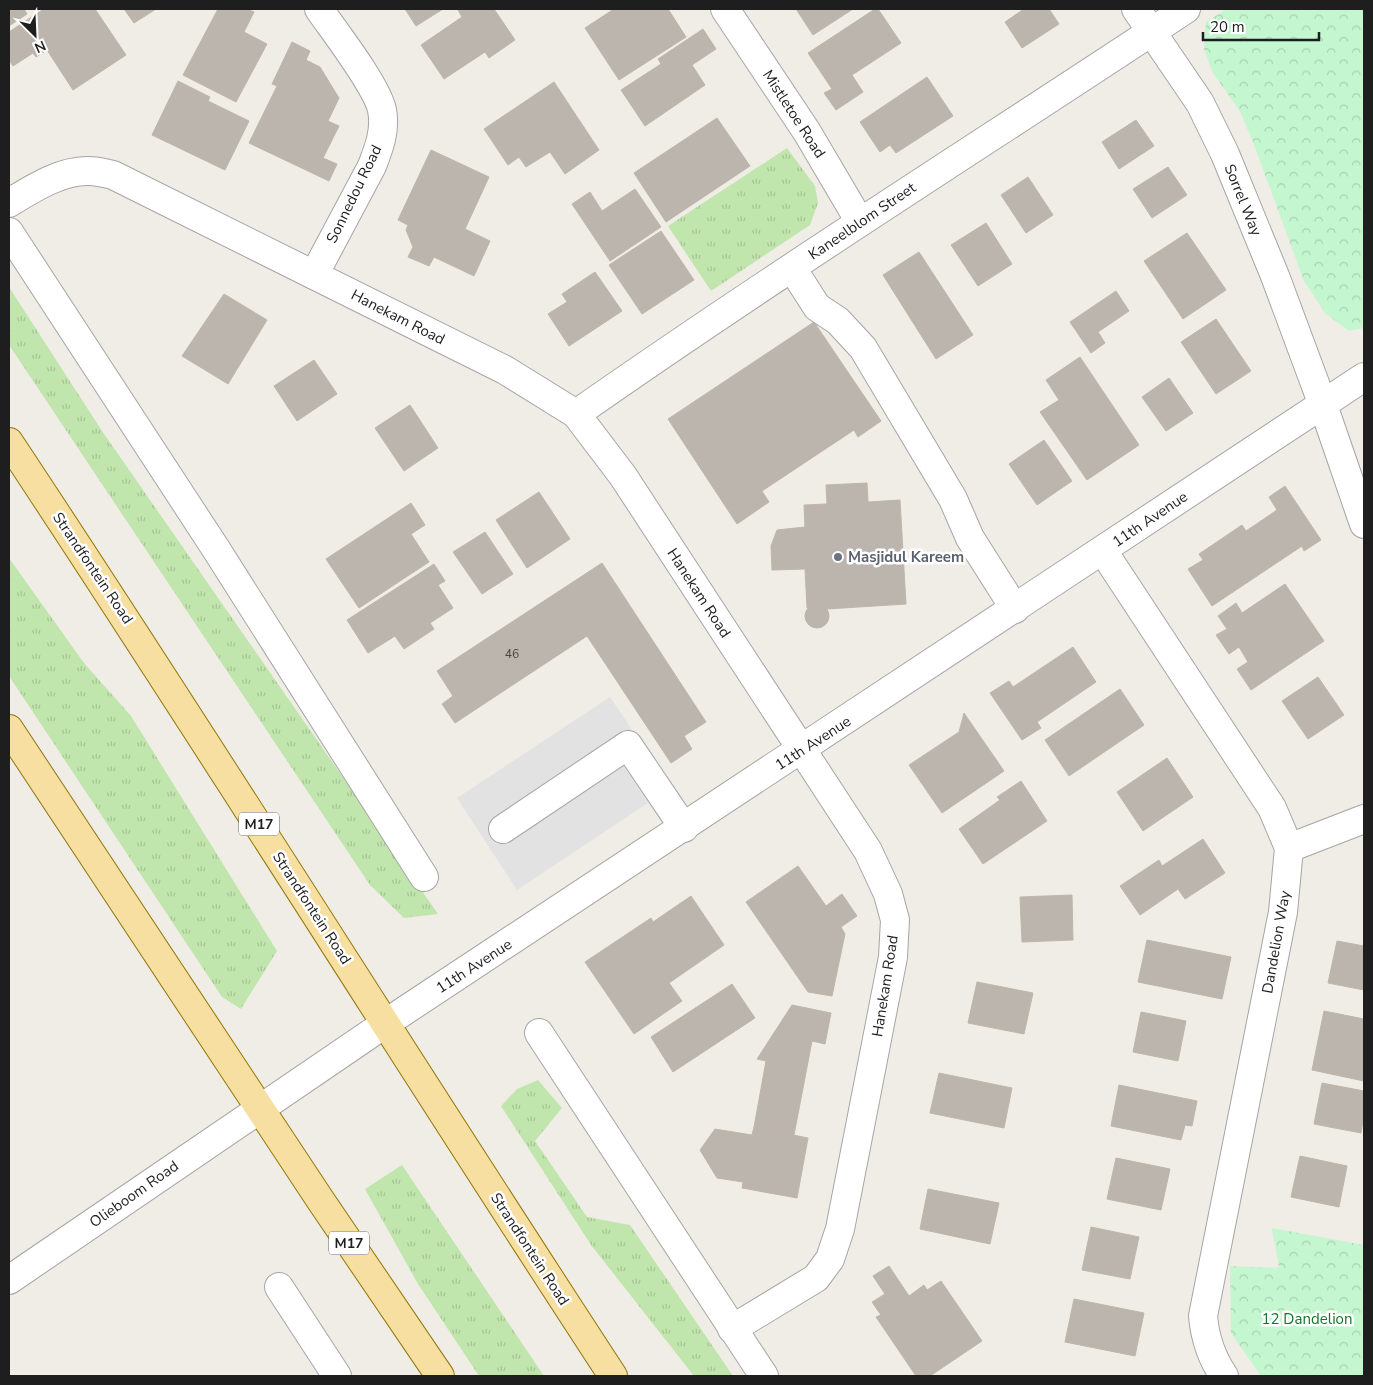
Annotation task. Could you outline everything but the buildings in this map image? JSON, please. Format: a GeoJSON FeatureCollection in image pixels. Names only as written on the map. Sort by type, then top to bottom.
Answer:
{"type":"FeatureCollection","features":[{"type":"Feature","properties":{"kind":"main road","name":"Strandfontein Road"},"geometry":{"type":"LineString","coordinates":[[9,442],[131,626],[386,1023],[446,1121],[613,1376]]}},
{"type":"Feature","properties":{"kind":"main road","name":"M17"},"geometry":{"type":"LineString","coordinates":[[9,730],[440,1376]]}},
{"type":"Feature","properties":{"kind":"street","name":"Sonnedou Road"},"geometry":{"type":"LineString","coordinates":[[314,275],[372,166],[379,148],[383,120],[377,95],[319,9]]}},
{"type":"Feature","properties":{"kind":"street","name":"Mistletoe Road"},"geometry":{"type":"LineString","coordinates":[[725,9],[807,132],[860,222]]}},
{"type":"Feature","properties":{"kind":"street","name":"Sorrel Way"},"geometry":{"type":"LineString","coordinates":[[1136,9],[1200,103],[1225,154],[1323,405],[1364,524]]}},
{"type":"Feature","properties":{"kind":"street","name":"Kaneelblom Street"},"geometry":{"type":"LineString","coordinates":[[576,414],[860,222],[1186,9]]}},
{"type":"Feature","properties":{"kind":"street","name":"Hanekam Road"},"geometry":{"type":"LineString","coordinates":[[9,203],[32,190],[74,172],[89,171],[113,175],[505,370],[576,414],[623,476],[868,851],[888,894],[895,920],[893,957],[840,1229],[830,1259],[816,1278],[732,1329]]}},
{"type":"Feature","properties":{"kind":"street"},"geometry":{"type":"LineString","coordinates":[[9,232],[210,541],[424,877]]}},
{"type":"Feature","properties":{"kind":"street"},"geometry":{"type":"LineString","coordinates":[[792,268],[817,307],[838,321],[863,348],[954,499],[970,538],[1015,609]]}},
{"type":"Feature","properties":{"kind":"street","name":"11th Avenue"},"geometry":{"type":"LineString","coordinates":[[260,1107],[1364,378]]}},
{"type":"Feature","properties":{"kind":"street","name":"Dandelion Way"},"geometry":{"type":"LineString","coordinates":[[1103,551],[1272,808],[1289,848],[1283,912],[1203,1316],[1205,1337],[1212,1359],[1224,1376]]}},
{"type":"Feature","properties":{"kind":"street"},"geometry":{"type":"LineString","coordinates":[[503,829],[628,745],[684,828]]}},
{"type":"Feature","properties":{"kind":"street"},"geometry":{"type":"LineString","coordinates":[[1289,848],[1364,819]]}},
{"type":"Feature","properties":{"kind":"street"},"geometry":{"type":"LineString","coordinates":[[539,1034],[764,1376]]}},
{"type":"Feature","properties":{"kind":"street","name":"Olieboom Road"},"geometry":{"type":"LineString","coordinates":[[9,1280],[260,1107]]}},
{"type":"Feature","properties":{"kind":"street"},"geometry":{"type":"LineString","coordinates":[[279,1287],[337,1376]]}},
{"type":"Feature","properties":{"kind":"green space"},"geometry":{"type":"Polygon","coordinates":[[[1227,9],[1364,9],[1364,328],[1349,331],[1325,313],[1304,281],[1240,111],[1213,73],[1204,49],[1206,22],[1227,9]]]}},
{"type":"Feature","properties":{"kind":"green space"},"geometry":{"type":"Polygon","coordinates":[[[787,148],[815,186],[818,203],[810,225],[711,291],[668,226],[787,148]]]}},
{"type":"Feature","properties":{"kind":"green space"},"geometry":{"type":"Polygon","coordinates":[[[9,287],[102,431],[438,914],[404,918],[370,885],[9,345],[9,287]]]}},
{"type":"Feature","properties":{"kind":"green space"},"geometry":{"type":"Polygon","coordinates":[[[9,558],[84,663],[131,716],[277,951],[241,1009],[222,997],[9,676],[9,558]]]}},
{"type":"Feature","properties":{"kind":"green space"},"geometry":{"type":"Polygon","coordinates":[[[538,1080],[562,1108],[535,1141],[587,1217],[630,1225],[733,1376],[694,1376],[591,1245],[501,1106],[517,1089],[538,1080]]]}},
{"type":"Feature","properties":{"kind":"green space"},"geometry":{"type":"Polygon","coordinates":[[[402,1165],[544,1376],[479,1376],[418,1284],[365,1189],[402,1165]]]}},
{"type":"Feature","properties":{"kind":"green space","name":"12 Dandelion"},"geometry":{"type":"Polygon","coordinates":[[[1272,1228],[1364,1245],[1364,1376],[1261,1376],[1231,1333],[1230,1266],[1279,1268],[1272,1228]]]}},
{"type":"Feature","properties":{"kind":"shaded area"},"geometry":{"type":"Polygon","coordinates":[[[610,697],[631,728],[627,771],[648,803],[517,890],[457,798],[610,697]]]}},
{"type":"Feature","properties":{"kind":"place","name":"Masjidul Kareem"},"geometry":{"type":"Point","coordinates":[838,557]}}]}
